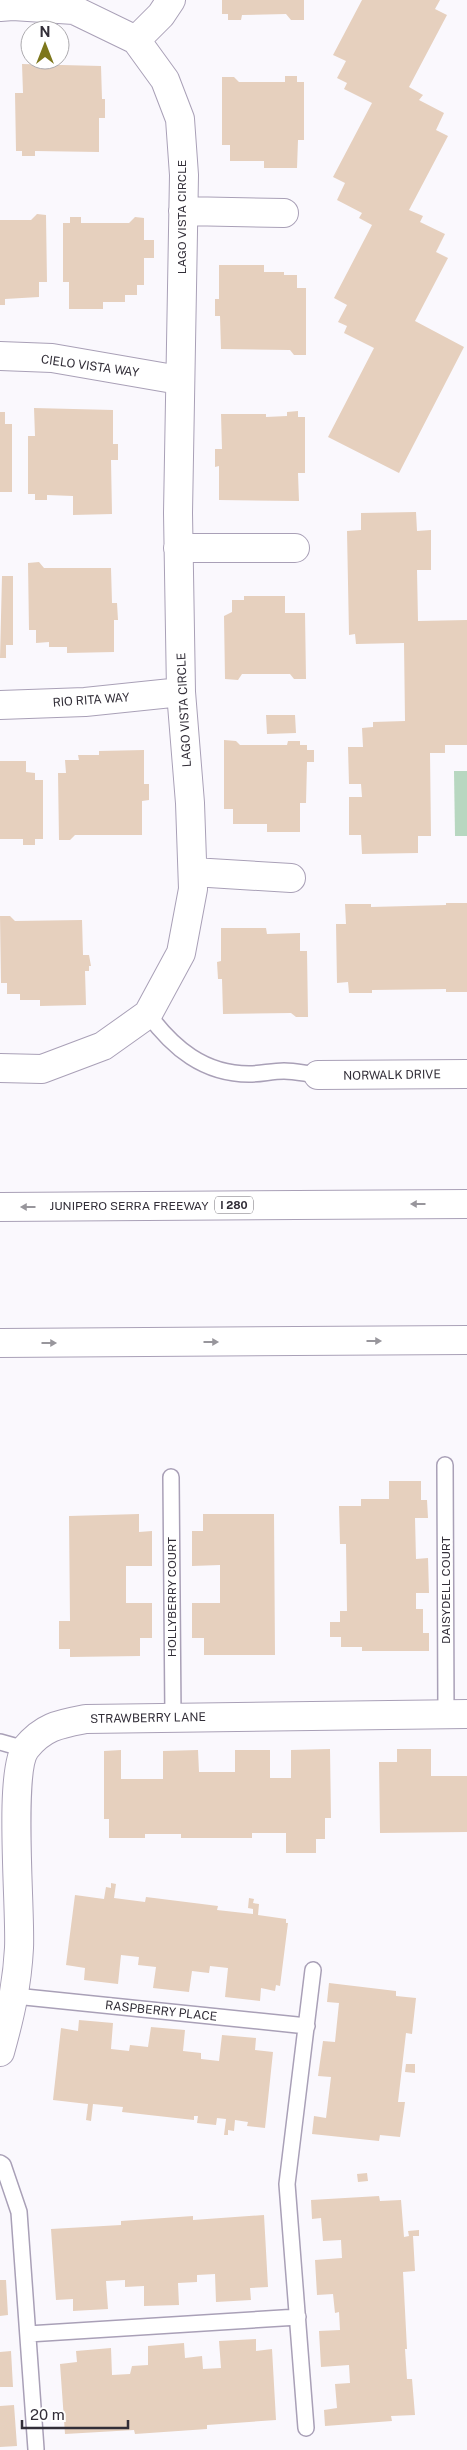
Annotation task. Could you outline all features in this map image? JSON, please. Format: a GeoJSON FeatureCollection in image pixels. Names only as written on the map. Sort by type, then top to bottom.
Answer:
{"type":"FeatureCollection","features":[{"type":"Feature","properties":{"kind":"main road"},"geometry":{"type":"LineString","coordinates":[[136,40],[161,15],[172,0]]}},
{"type":"Feature","properties":{"kind":"main road","name":"LAGO VISTA CIRCLE"},"geometry":{"type":"LineString","coordinates":[[0,7],[13,6],[74,10],[136,40],[165,80],[180,119],[184,175],[179,380],[178,548],[181,692],[190,803],[194,889],[181,953],[148,1014],[102,1046],[42,1069],[0,1068]]}},
{"type":"Feature","properties":{"kind":"main road"},"geometry":{"type":"LineString","coordinates":[[183,211],[284,212]]}},
{"type":"Feature","properties":{"kind":"main road","name":"CIELO VISTA WAY"},"geometry":{"type":"LineString","coordinates":[[0,356],[52,358],[179,380]]}},
{"type":"Feature","properties":{"kind":"main road"},"geometry":{"type":"LineString","coordinates":[[178,548],[295,548]]}},
{"type":"Feature","properties":{"kind":"main road","name":"RIO RITA WAY"},"geometry":{"type":"LineString","coordinates":[[0,705],[85,702],[181,692]]}},
{"type":"Feature","properties":{"kind":"main road"},"geometry":{"type":"LineString","coordinates":[[193,872],[291,878]]}},
{"type":"Feature","properties":{"kind":"main road","name":"NORWALK DRIVE"},"geometry":{"type":"LineString","coordinates":[[318,1075],[467,1074]]}},
{"type":"Feature","properties":{"kind":"main road","name":"JUNIPERO SERRA FREEWAY"},"geometry":{"type":"LineString","coordinates":[[0,1207],[467,1204]]}},
{"type":"Feature","properties":{"kind":"main road"},"geometry":{"type":"LineString","coordinates":[[0,1343],[467,1340]]}},
{"type":"Feature","properties":{"kind":"main road","name":"STRAWBERRY LANE"},"geometry":{"type":"LineString","coordinates":[[0,2052],[15,1996],[19,1946],[17,1780],[13,1746],[50,1726],[86,1718],[457,1714]]}},
{"type":"Feature","properties":{"kind":"lane"},"geometry":{"type":"LineString","coordinates":[[148,1014],[161,1032],[187,1056],[217,1069],[248,1074],[285,1071],[318,1075]]}},
{"type":"Feature","properties":{"kind":"lane","name":"DAISYDELL COURT"},"geometry":{"type":"LineString","coordinates":[[445,1465],[457,1714]]}},
{"type":"Feature","properties":{"kind":"lane","name":"HOLLYBERRY COURT"},"geometry":{"type":"LineString","coordinates":[[171,1477],[173,1717]]}},
{"type":"Feature","properties":{"kind":"lane"},"geometry":{"type":"LineString","coordinates":[[306,2428],[287,2184],[313,1970]]}},
{"type":"Feature","properties":{"kind":"lane","name":"RASPBERRY PLACE"},"geometry":{"type":"LineString","coordinates":[[15,1996],[307,2026]]}},
{"type":"Feature","properties":{"kind":"lane"},"geometry":{"type":"LineString","coordinates":[[0,2162],[3,2165],[19,2212],[36,2449]]}},
{"type":"Feature","properties":{"kind":"lane"},"geometry":{"type":"LineString","coordinates":[[28,2334],[298,2317]]}},
{"type":"Feature","properties":{"kind":"green space"},"geometry":{"type":"Polygon","coordinates":[[[454,771],[467,771],[467,836],[455,836],[454,771]]]}},
{"type":"Feature","properties":{"kind":"building"},"geometry":{"type":"Polygon","coordinates":[[[222,0],[304,0],[304,20],[291,20],[286,14],[242,15],[241,20],[228,20],[228,14],[222,14],[222,0]]]}},
{"type":"Feature","properties":{"kind":"building"},"geometry":{"type":"Polygon","coordinates":[[[362,0],[440,0],[435,9],[447,15],[409,87],[423,95],[419,100],[444,113],[436,130],[448,136],[409,210],[423,216],[420,222],[445,234],[436,252],[448,258],[415,321],[464,347],[399,473],[328,437],[374,348],[344,333],[347,326],[338,322],[347,305],[334,298],[372,225],[359,218],[362,213],[337,200],[345,183],[333,177],[372,103],[344,89],[347,83],[337,78],[346,61],[333,55],[362,0]]]}},
{"type":"Feature","properties":{"kind":"building"},"geometry":{"type":"Polygon","coordinates":[[[70,65],[101,66],[102,99],[105,99],[105,118],[99,118],[99,152],[35,151],[35,156],[22,156],[22,151],[16,151],[15,93],[23,93],[22,70],[70,70],[70,65]]]}},
{"type":"Feature","properties":{"kind":"building"},"geometry":{"type":"Polygon","coordinates":[[[285,76],[297,76],[297,82],[304,82],[304,140],[298,140],[297,168],[264,168],[264,161],[230,161],[230,145],[222,145],[222,77],[234,77],[239,82],[285,82],[285,76]]]}},
{"type":"Feature","properties":{"kind":"building"},"geometry":{"type":"Polygon","coordinates":[[[37,214],[46,215],[47,282],[39,282],[39,297],[5,299],[5,305],[0,305],[0,220],[31,220],[37,214]]]}},
{"type":"Feature","properties":{"kind":"building"},"geometry":{"type":"Polygon","coordinates":[[[70,217],[81,217],[81,223],[129,223],[135,217],[144,218],[144,240],[154,240],[154,258],[144,258],[144,285],[137,285],[137,295],[125,295],[125,302],[103,302],[103,309],[69,309],[69,282],[63,282],[63,223],[70,223],[70,217]]]}},
{"type":"Feature","properties":{"kind":"building"},"geometry":{"type":"Polygon","coordinates":[[[219,265],[264,265],[264,272],[284,272],[284,275],[297,275],[297,288],[306,288],[306,355],[294,355],[290,350],[221,349],[220,316],[215,316],[215,299],[219,299],[219,265]]]}},
{"type":"Feature","properties":{"kind":"building"},"geometry":{"type":"Polygon","coordinates":[[[34,408],[113,410],[113,444],[118,444],[118,460],[111,460],[112,514],[73,515],[73,496],[47,495],[47,500],[35,500],[35,494],[28,494],[28,436],[35,436],[34,408]]]}},
{"type":"Feature","properties":{"kind":"building"},"geometry":{"type":"Polygon","coordinates":[[[298,411],[298,417],[305,417],[305,473],[298,473],[299,501],[219,500],[219,466],[215,467],[215,449],[222,449],[221,414],[266,414],[266,417],[287,416],[287,412],[298,411]]]}},
{"type":"Feature","properties":{"kind":"building"},"geometry":{"type":"Polygon","coordinates":[[[0,412],[5,412],[5,424],[12,424],[12,492],[0,492],[0,412]]]}},
{"type":"Feature","properties":{"kind":"building"},"geometry":{"type":"Polygon","coordinates":[[[416,512],[417,531],[431,530],[431,570],[417,570],[418,621],[467,620],[467,745],[445,745],[445,753],[430,753],[431,836],[418,836],[418,853],[362,854],[361,835],[349,835],[349,797],[362,797],[361,784],[349,784],[348,747],[363,747],[362,728],[373,727],[373,722],[405,721],[404,643],[356,644],[355,634],[349,635],[347,531],[361,530],[361,513],[416,512]]]}},
{"type":"Feature","properties":{"kind":"building"},"geometry":{"type":"Polygon","coordinates":[[[39,562],[44,568],[111,568],[112,603],[117,603],[118,620],[114,620],[114,652],[67,653],[67,647],[49,647],[49,642],[36,643],[36,630],[29,630],[28,563],[39,562]]]}},
{"type":"Feature","properties":{"kind":"building"},"geometry":{"type":"Polygon","coordinates":[[[2,576],[13,576],[13,645],[6,645],[6,658],[0,658],[2,576]]]}},
{"type":"Feature","properties":{"kind":"building"},"geometry":{"type":"Polygon","coordinates":[[[244,596],[285,596],[285,613],[305,613],[306,679],[294,679],[290,674],[242,674],[238,680],[225,679],[224,616],[232,612],[232,600],[244,600],[244,596]]]}},
{"type":"Feature","properties":{"kind":"building"},"geometry":{"type":"Polygon","coordinates":[[[266,715],[295,715],[296,733],[267,734],[266,715]]]}},
{"type":"Feature","properties":{"kind":"building"},"geometry":{"type":"Polygon","coordinates":[[[224,740],[236,741],[240,745],[287,745],[288,741],[300,741],[300,745],[307,745],[307,750],[314,750],[314,762],[307,762],[306,803],[300,803],[300,832],[267,832],[267,824],[233,824],[233,809],[224,809],[224,740]]]}},
{"type":"Feature","properties":{"kind":"building"},"geometry":{"type":"Polygon","coordinates":[[[144,750],[144,784],[149,784],[149,800],[142,801],[142,835],[75,835],[70,840],[59,840],[58,773],[66,773],[65,760],[79,760],[78,755],[99,755],[99,751],[144,750]]]}},
{"type":"Feature","properties":{"kind":"building"},"geometry":{"type":"Polygon","coordinates":[[[0,761],[26,761],[26,772],[35,773],[35,780],[43,780],[43,839],[35,839],[35,845],[23,845],[23,839],[0,839],[0,761]]]}},
{"type":"Feature","properties":{"kind":"building"},"geometry":{"type":"Polygon","coordinates":[[[446,903],[467,903],[467,992],[446,992],[446,989],[372,990],[372,993],[349,993],[348,982],[337,983],[336,924],[346,924],[345,904],[371,904],[371,907],[446,905],[446,903]]]}},
{"type":"Feature","properties":{"kind":"building"},"geometry":{"type":"Polygon","coordinates":[[[0,916],[10,916],[15,921],[82,920],[83,955],[89,955],[91,966],[89,966],[89,971],[85,971],[86,1005],[40,1006],[40,1000],[20,1000],[20,994],[7,994],[7,983],[1,983],[0,916]]]}},
{"type":"Feature","properties":{"kind":"building"},"geometry":{"type":"Polygon","coordinates":[[[221,928],[266,928],[267,934],[300,933],[300,951],[307,951],[308,1017],[296,1017],[291,1013],[223,1014],[222,979],[218,979],[217,962],[221,961],[221,928]]]}},
{"type":"Feature","properties":{"kind":"building"},"geometry":{"type":"Polygon","coordinates":[[[389,1481],[421,1481],[421,1500],[427,1500],[428,1518],[415,1518],[416,1559],[428,1558],[429,1593],[416,1593],[416,1609],[423,1609],[423,1633],[429,1633],[429,1651],[362,1651],[362,1647],[341,1647],[341,1637],[330,1637],[330,1622],[340,1622],[340,1611],[347,1611],[346,1544],[340,1544],[339,1506],[361,1506],[361,1499],[389,1499],[389,1481]]]}},
{"type":"Feature","properties":{"kind":"building"},"geometry":{"type":"Polygon","coordinates":[[[139,1514],[139,1532],[152,1531],[152,1566],[126,1566],[126,1603],[152,1603],[152,1638],[140,1638],[140,1656],[70,1657],[70,1649],[59,1649],[59,1621],[70,1621],[69,1516],[139,1514]]]}},
{"type":"Feature","properties":{"kind":"building"},"geometry":{"type":"Polygon","coordinates":[[[203,1514],[274,1514],[275,1655],[204,1655],[204,1638],[192,1638],[192,1603],[220,1603],[220,1565],[192,1566],[192,1531],[203,1531],[203,1514]]]}},
{"type":"Feature","properties":{"kind":"building"},"geometry":{"type":"Polygon","coordinates":[[[330,1749],[331,1818],[325,1818],[325,1839],[316,1839],[316,1853],[286,1853],[286,1833],[252,1833],[252,1838],[181,1838],[181,1834],[145,1834],[145,1838],[109,1838],[109,1819],[104,1819],[104,1751],[121,1750],[121,1779],[163,1779],[163,1751],[198,1750],[199,1772],[235,1772],[235,1750],[270,1750],[270,1778],[291,1778],[291,1750],[330,1749]]]}},
{"type":"Feature","properties":{"kind":"building"},"geometry":{"type":"Polygon","coordinates":[[[397,1749],[431,1749],[431,1776],[467,1776],[467,1832],[380,1833],[379,1762],[397,1762],[397,1749]]]}},
{"type":"Feature","properties":{"kind":"building"},"geometry":{"type":"Polygon","coordinates":[[[111,1883],[116,1884],[114,1898],[145,1902],[146,1897],[218,1906],[217,1910],[253,1914],[253,1909],[248,1908],[249,1898],[254,1899],[253,1903],[259,1904],[258,1915],[286,1919],[286,1923],[288,1923],[280,1986],[276,1985],[275,1991],[261,1988],[260,2001],[225,1997],[228,1968],[210,1966],[209,1973],[192,1971],[189,1992],[153,1988],[156,1967],[138,1965],[139,1957],[121,1955],[118,1984],[84,1980],[85,1968],[66,1965],[75,1895],[104,1899],[106,1887],[111,1888],[111,1883]]]}},
{"type":"Feature","properties":{"kind":"building"},"geometry":{"type":"Polygon","coordinates":[[[329,1983],[396,1991],[396,1996],[416,1998],[412,2034],[406,2033],[398,2102],[405,2102],[400,2137],[380,2135],[379,2141],[312,2134],[314,2116],[326,2118],[331,2077],[318,2076],[323,2041],[335,2042],[339,2003],[327,2002],[329,1983]]]}},
{"type":"Feature","properties":{"kind":"building"},"geometry":{"type":"Polygon","coordinates":[[[79,2020],[113,2023],[111,2049],[129,2051],[130,2045],[148,2047],[151,2027],[185,2030],[183,2051],[201,2053],[201,2059],[219,2061],[222,2035],[256,2038],[255,2050],[273,2052],[265,2128],[247,2126],[248,2122],[235,2120],[234,2131],[228,2130],[228,2135],[224,2135],[226,2119],[217,2118],[216,2125],[197,2123],[198,2116],[194,2116],[194,2120],[122,2112],[123,2107],[93,2104],[91,2121],[86,2120],[88,2104],[53,2100],[61,2028],[78,2031],[79,2020]]]}},
{"type":"Feature","properties":{"kind":"building"},"geometry":{"type":"Polygon","coordinates":[[[406,2064],[415,2064],[415,2073],[405,2072],[406,2064]]]}},
{"type":"Feature","properties":{"kind":"building"},"geometry":{"type":"Polygon","coordinates":[[[367,2173],[368,2181],[358,2182],[357,2174],[367,2173]]]}},
{"type":"Feature","properties":{"kind":"building"},"geometry":{"type":"Polygon","coordinates":[[[379,2196],[380,2201],[401,2200],[404,2237],[409,2236],[408,2231],[419,2230],[419,2236],[413,2236],[415,2271],[403,2272],[407,2379],[412,2379],[415,2415],[391,2416],[392,2421],[325,2426],[324,2410],[337,2408],[335,2384],[350,2383],[349,2365],[321,2367],[319,2331],[340,2330],[339,2312],[335,2313],[333,2294],[317,2295],[315,2260],[342,2258],[341,2240],[323,2241],[321,2218],[312,2219],[311,2200],[379,2196]]]}},
{"type":"Feature","properties":{"kind":"building"},"geometry":{"type":"Polygon","coordinates":[[[264,2215],[268,2287],[250,2288],[251,2300],[216,2302],[215,2274],[197,2275],[197,2282],[178,2283],[179,2305],[144,2306],[144,2286],[125,2287],[125,2280],[106,2281],[108,2309],[73,2311],[73,2299],[56,2300],[51,2229],[121,2225],[121,2221],[193,2216],[193,2220],[264,2215]]]}},
{"type":"Feature","properties":{"kind":"building"},"geometry":{"type":"Polygon","coordinates":[[[0,2280],[6,2280],[8,2315],[0,2316],[0,2280]]]}},
{"type":"Feature","properties":{"kind":"building"},"geometry":{"type":"Polygon","coordinates":[[[256,2339],[256,2351],[272,2349],[276,2420],[207,2425],[207,2429],[135,2434],[134,2430],[65,2434],[60,2364],[77,2362],[76,2351],[111,2348],[112,2375],[130,2374],[132,2366],[148,2365],[148,2346],[184,2343],[185,2358],[202,2356],[203,2369],[221,2368],[219,2341],[256,2339]]]}},
{"type":"Feature","properties":{"kind":"building"},"geometry":{"type":"Polygon","coordinates":[[[11,2351],[13,2387],[0,2387],[0,2352],[11,2351]]]}},
{"type":"Feature","properties":{"kind":"building"},"geometry":{"type":"Polygon","coordinates":[[[14,2405],[17,2446],[0,2447],[0,2406],[14,2405]]]}}]}
